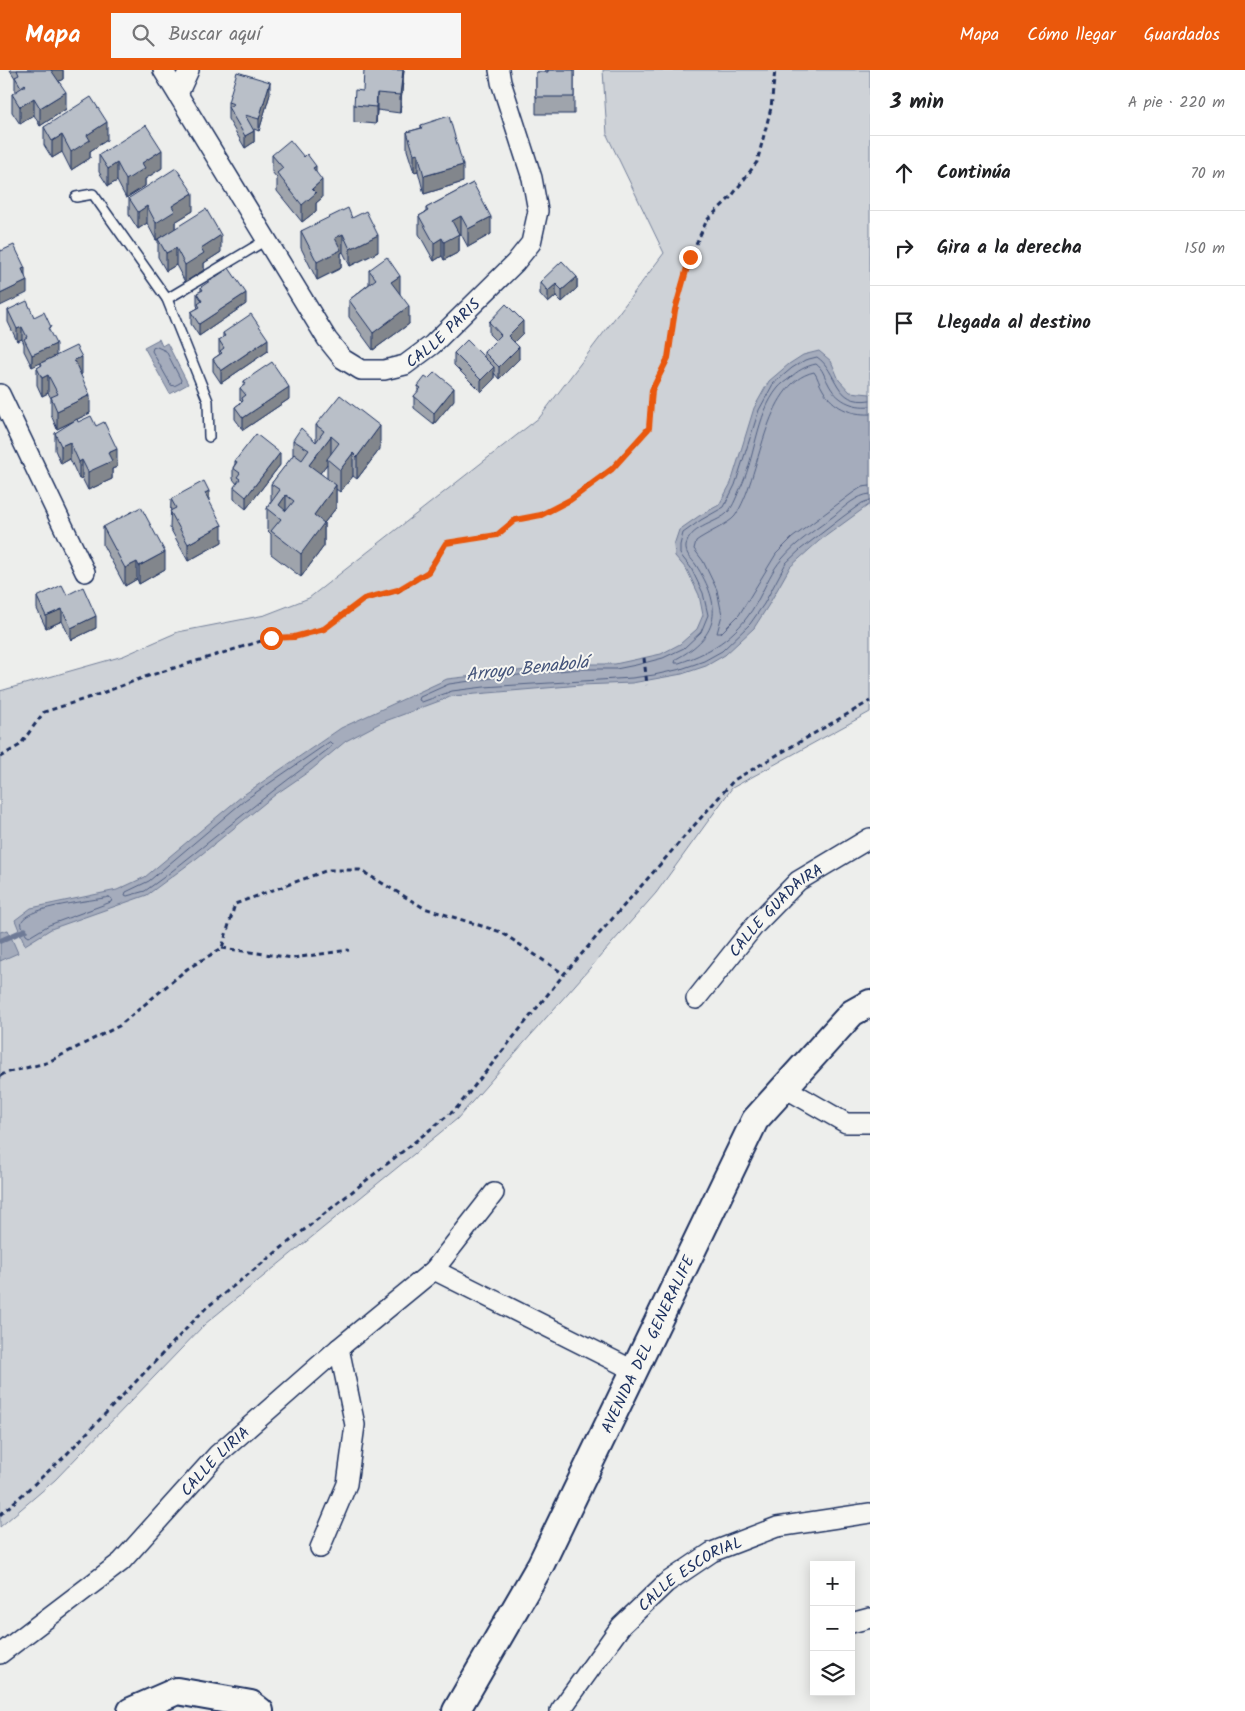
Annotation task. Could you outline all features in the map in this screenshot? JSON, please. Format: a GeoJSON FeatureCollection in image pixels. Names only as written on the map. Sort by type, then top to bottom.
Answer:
{"type":"FeatureCollection","features":[{"type":"Feature","properties":{"kind":"street","name":"CALLE PARIS"},"geometry":{"type":"LineString","coordinates":[[164,70],[327,339],[343,359],[361,370],[384,370],[405,365],[432,345],[516,263],[531,243],[538,211],[532,178],[501,82],[499,70]]}},
{"type":"Feature","properties":{"kind":"street"},"geometry":{"type":"LineString","coordinates":[[178,94],[189,70]]}},
{"type":"Feature","properties":{"kind":"street"},"geometry":{"type":"LineString","coordinates":[[0,394],[85,572]]}},
{"type":"Feature","properties":{"kind":"street","name":"CALLE GUADAIRA"},"geometry":{"type":"LineString","coordinates":[[696,1000],[755,924],[798,881],[870,838]]}},
{"type":"Feature","properties":{"kind":"street","name":"AVENIDA DEL GENERALIFE"},"geometry":{"type":"LineString","coordinates":[[456,1711],[541,1564],[755,1120],[852,1013],[870,1003]]}},
{"type":"Feature","properties":{"kind":"street"},"geometry":{"type":"LineString","coordinates":[[785,1088],[846,1123],[870,1123]]}},
{"type":"Feature","properties":{"kind":"street","name":"CALLE LIRIA"},"geometry":{"type":"LineString","coordinates":[[0,1654],[122,1562],[218,1455],[339,1348],[434,1270],[494,1193]]}},
{"type":"Feature","properties":{"kind":"street"},"geometry":{"type":"LineString","coordinates":[[434,1270],[633,1370]]}},
{"type":"Feature","properties":{"kind":"street"},"geometry":{"type":"LineString","coordinates":[[320,1548],[347,1484],[355,1425],[339,1348]]}},
{"type":"Feature","properties":{"kind":"street","name":"CALLE ESCORIAL"},"geometry":{"type":"LineString","coordinates":[[560,1711],[621,1626],[666,1583],[712,1552],[776,1527],[870,1513]]}},
{"type":"Feature","properties":{"kind":"street"},"geometry":{"type":"LineString","coordinates":[[855,1622],[870,1618]]}},
{"type":"Feature","properties":{"kind":"street"},"geometry":{"type":"LineString","coordinates":[[130,1711],[177,1691],[250,1704],[260,1711]]}},
{"type":"Feature","properties":{"kind":"lane"},"geometry":{"type":"LineString","coordinates":[[76,197],[93,194],[167,299],[208,401],[210,437]]}},
{"type":"Feature","properties":{"kind":"lane"},"geometry":{"type":"LineString","coordinates":[[167,299],[266,240]]}},
{"type":"Feature","properties":{"kind":"path"},"geometry":{"type":"LineString","coordinates":[[0,757],[20,745],[44,712],[144,677],[271,638],[294,637],[324,629],[364,599],[398,590],[428,572],[446,543],[497,535],[515,520],[541,515],[570,500],[612,469],[649,428],[652,390],[668,358],[675,310],[690,257],[707,220],[731,197],[757,162],[771,108],[775,70]]}},
{"type":"Feature","properties":{"kind":"path"},"geometry":{"type":"LineString","coordinates":[[644,658],[647,684]]}},
{"type":"Feature","properties":{"kind":"path"},"geometry":{"type":"LineString","coordinates":[[0,1515],[64,1458],[206,1308],[456,1109],[564,974],[734,780],[870,701]]}},
{"type":"Feature","properties":{"kind":"path"},"geometry":{"type":"LineString","coordinates":[[222,948],[235,904],[328,870],[360,870],[424,908],[501,932],[564,974]]}},
{"type":"Feature","properties":{"kind":"path"},"geometry":{"type":"LineString","coordinates":[[0,1076],[5,1073],[46,1063],[119,1026],[187,969],[222,948],[293,958],[349,950]]}},
{"type":"Feature","properties":{"kind":"shaded area"},"geometry":{"type":"Polygon","coordinates":[[[603,70],[870,70],[870,712],[732,788],[656,893],[457,1119],[205,1324],[55,1480],[0,1527],[0,691],[123,656],[178,632],[265,615],[309,598],[540,417],[664,253],[607,135],[603,70]]]}},
{"type":"Feature","properties":{"kind":"water"},"geometry":{"type":"Polygon","coordinates":[[[159,339],[162,346],[167,343],[188,384],[170,394],[144,347],[159,339]]]}},
{"type":"Feature","properties":{"kind":"water"},"geometry":{"type":"Polygon","coordinates":[[[819,351],[831,361],[839,380],[850,392],[870,394],[870,504],[819,541],[790,567],[754,628],[725,655],[706,666],[682,674],[632,683],[581,685],[453,696],[380,723],[346,741],[311,770],[276,794],[197,858],[147,895],[51,929],[25,945],[15,920],[31,908],[117,890],[145,877],[242,796],[341,728],[447,679],[579,664],[615,664],[661,654],[680,644],[697,629],[703,615],[699,595],[687,570],[675,556],[674,545],[679,530],[719,505],[731,483],[754,408],[769,381],[803,355],[819,351]]]}},
{"type":"Feature","properties":{"kind":"water"},"geometry":{"type":"Polygon","coordinates":[[[8,930],[18,953],[0,961],[0,932],[8,930]]]}},
{"type":"Feature","properties":{"kind":"building"},"geometry":{"type":"Polygon","coordinates":[[[17,70],[51,70],[66,92],[40,108],[34,98],[20,107],[12,94],[26,85],[21,87],[15,77],[19,75],[17,70]]]}},
{"type":"Feature","properties":{"kind":"building"},"geometry":{"type":"Polygon","coordinates":[[[364,70],[403,70],[400,95],[377,93],[376,107],[354,105],[355,90],[363,91],[364,70]]]}},
{"type":"Feature","properties":{"kind":"building"},"geometry":{"type":"Polygon","coordinates":[[[548,70],[574,70],[574,97],[536,97],[536,72],[548,72],[548,70]]]}},
{"type":"Feature","properties":{"kind":"building"},"geometry":{"type":"Polygon","coordinates":[[[237,72],[270,82],[259,119],[245,115],[254,131],[245,136],[228,107],[234,104],[228,102],[237,72]]]}},
{"type":"Feature","properties":{"kind":"building"},"geometry":{"type":"Polygon","coordinates":[[[91,97],[107,122],[87,135],[90,140],[71,152],[62,135],[52,141],[44,127],[91,97]]]}},
{"type":"Feature","properties":{"kind":"building"},"geometry":{"type":"Polygon","coordinates":[[[449,116],[463,165],[424,176],[418,153],[414,154],[407,132],[422,128],[421,125],[449,116]]]}},
{"type":"Feature","properties":{"kind":"building"},"geometry":{"type":"Polygon","coordinates":[[[146,125],[162,150],[142,163],[145,168],[126,180],[117,163],[108,169],[99,155],[146,125]]]}},
{"type":"Feature","properties":{"kind":"building"},"geometry":{"type":"Polygon","coordinates":[[[290,140],[304,157],[307,154],[316,166],[313,168],[322,180],[312,189],[316,193],[302,205],[277,173],[283,168],[272,155],[290,140]]]}},
{"type":"Feature","properties":{"kind":"building"},"geometry":{"type":"Polygon","coordinates":[[[176,168],[193,193],[172,206],[175,211],[156,223],[147,206],[138,212],[129,198],[176,168]]]}},
{"type":"Feature","properties":{"kind":"building"},"geometry":{"type":"Polygon","coordinates":[[[473,183],[491,217],[468,229],[461,216],[452,221],[459,234],[444,242],[442,238],[434,243],[419,216],[428,211],[426,208],[473,183]]]}},
{"type":"Feature","properties":{"kind":"building"},"geometry":{"type":"Polygon","coordinates":[[[348,208],[352,218],[366,211],[378,235],[350,249],[343,234],[335,238],[341,250],[317,262],[301,231],[348,208]]]}},
{"type":"Feature","properties":{"kind":"building"},"geometry":{"type":"Polygon","coordinates":[[[206,209],[221,235],[201,248],[204,253],[185,265],[176,248],[166,253],[158,239],[206,209]]]}},
{"type":"Feature","properties":{"kind":"building"},"geometry":{"type":"Polygon","coordinates":[[[14,245],[25,268],[22,269],[27,281],[0,294],[0,249],[1,251],[14,245]]]}},
{"type":"Feature","properties":{"kind":"building"},"geometry":{"type":"Polygon","coordinates":[[[387,257],[400,276],[391,282],[409,306],[373,333],[349,300],[376,279],[369,270],[387,257]]]}},
{"type":"Feature","properties":{"kind":"building"},"geometry":{"type":"Polygon","coordinates":[[[562,261],[577,277],[562,290],[556,284],[548,291],[540,282],[562,261]]]}},
{"type":"Feature","properties":{"kind":"building"},"geometry":{"type":"Polygon","coordinates":[[[229,268],[246,293],[199,324],[191,312],[200,307],[198,304],[202,301],[197,293],[203,290],[201,287],[229,268]]]}},
{"type":"Feature","properties":{"kind":"building"},"geometry":{"type":"Polygon","coordinates":[[[27,301],[34,317],[44,312],[51,327],[48,328],[56,344],[32,355],[24,339],[27,337],[22,327],[17,329],[8,310],[27,301]]]}},
{"type":"Feature","properties":{"kind":"building"},"geometry":{"type":"Polygon","coordinates":[[[506,304],[523,321],[508,336],[519,347],[499,367],[484,352],[501,335],[489,322],[506,304]]]}},
{"type":"Feature","properties":{"kind":"building"},"geometry":{"type":"Polygon","coordinates":[[[251,314],[268,339],[221,371],[213,359],[222,353],[220,351],[224,348],[219,340],[225,336],[223,333],[251,314]]]}},
{"type":"Feature","properties":{"kind":"building"},"geometry":{"type":"Polygon","coordinates":[[[467,340],[494,367],[481,380],[454,353],[467,340]]]}},
{"type":"Feature","properties":{"kind":"building"},"geometry":{"type":"Polygon","coordinates":[[[76,346],[82,357],[74,360],[90,395],[57,411],[51,397],[58,394],[48,375],[42,378],[37,368],[42,365],[41,363],[76,346]]]}},
{"type":"Feature","properties":{"kind":"building"},"geometry":{"type":"Polygon","coordinates":[[[272,362],[289,387],[243,418],[235,407],[243,401],[242,398],[246,395],[240,388],[246,384],[244,381],[272,362]]]}},
{"type":"Feature","properties":{"kind":"building"},"geometry":{"type":"Polygon","coordinates":[[[435,372],[454,388],[434,413],[414,396],[421,388],[418,386],[425,377],[428,379],[435,372]]]}},
{"type":"Feature","properties":{"kind":"building"},"geometry":{"type":"Polygon","coordinates":[[[340,395],[380,426],[357,457],[353,453],[340,470],[327,459],[339,443],[331,436],[309,465],[336,485],[314,515],[324,523],[301,554],[271,531],[281,519],[267,508],[280,490],[271,484],[294,454],[302,460],[309,450],[293,440],[301,428],[316,442],[324,431],[316,425],[340,395]],[[286,495],[279,505],[286,511],[294,501],[286,495]]]}},
{"type":"Feature","properties":{"kind":"building"},"geometry":{"type":"Polygon","coordinates":[[[91,416],[96,426],[104,422],[117,449],[108,453],[112,461],[88,472],[82,460],[79,462],[70,442],[61,446],[55,433],[77,419],[78,422],[91,416]]]}},
{"type":"Feature","properties":{"kind":"building"},"geometry":{"type":"Polygon","coordinates":[[[256,434],[280,453],[246,497],[234,487],[240,479],[237,477],[240,473],[233,468],[237,462],[235,461],[256,434]]]}},
{"type":"Feature","properties":{"kind":"building"},"geometry":{"type":"Polygon","coordinates":[[[204,481],[209,491],[205,493],[222,525],[188,544],[170,511],[176,508],[171,499],[204,481]]]}},
{"type":"Feature","properties":{"kind":"building"},"geometry":{"type":"Polygon","coordinates":[[[141,507],[165,552],[139,566],[137,562],[125,568],[103,527],[141,507]]]}},
{"type":"Feature","properties":{"kind":"building"},"geometry":{"type":"Polygon","coordinates":[[[62,585],[67,595],[83,587],[96,616],[71,628],[62,609],[46,616],[37,597],[62,585]]]}},
{"type":"Feature","properties":{"kind":"waterway","name":"Arroyo Benabolá"},"geometry":{"type":"LineString","coordinates":[[0,941],[25,930]]}},
{"type":"Feature","properties":{"kind":"route"},"geometry":{"type":"LineString","coordinates":[[271,638],[294,637],[324,629],[364,599],[398,590],[428,572],[446,543],[497,535],[515,520],[541,515],[570,500],[612,469],[649,428],[652,390],[668,358],[675,310],[690,257]]}}]}
